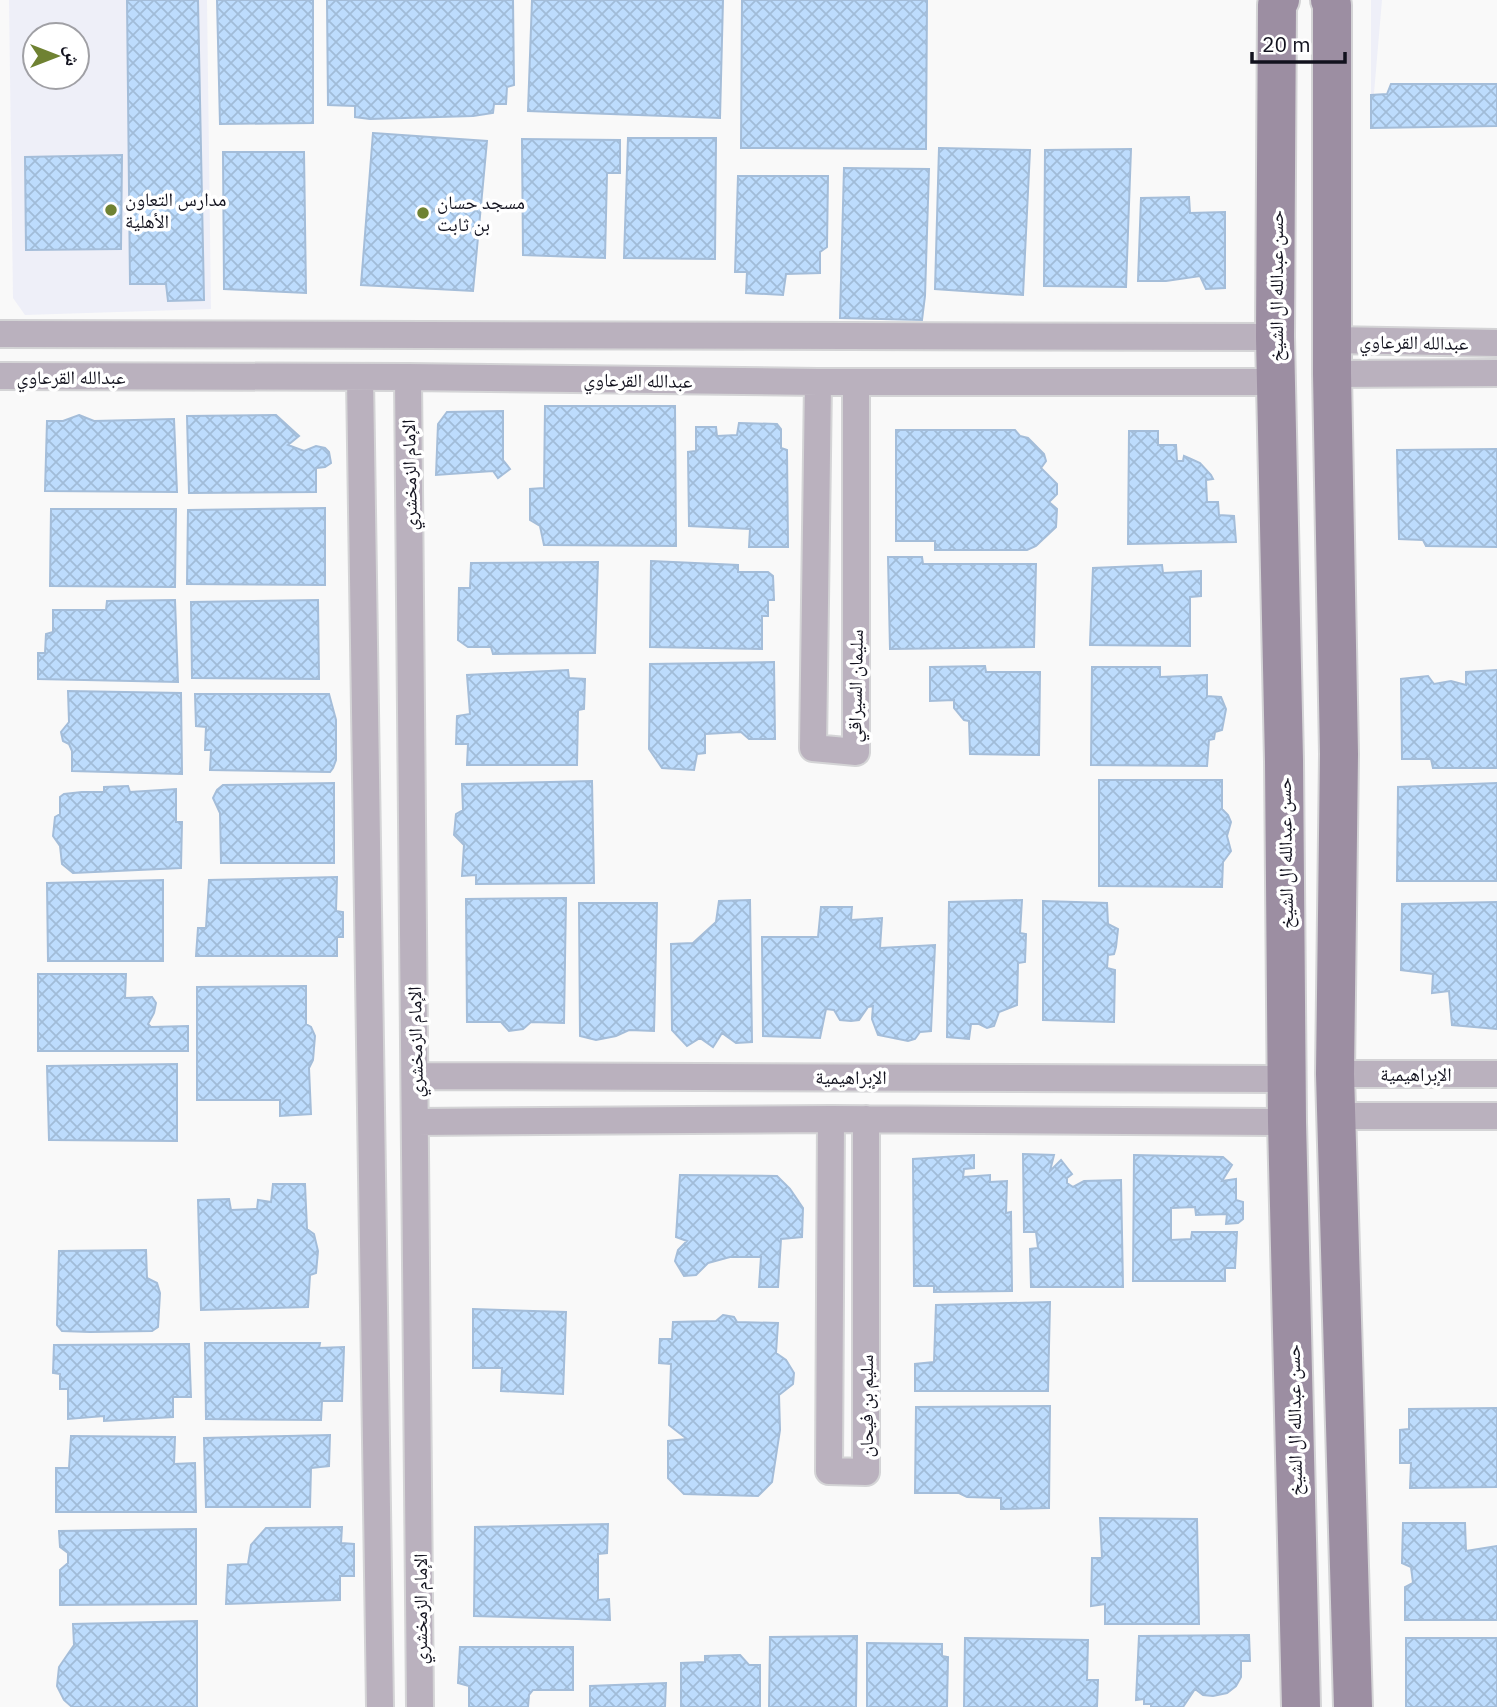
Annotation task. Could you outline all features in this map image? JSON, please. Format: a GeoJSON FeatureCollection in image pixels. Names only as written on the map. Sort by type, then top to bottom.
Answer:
{"type":"FeatureCollection","features":[{"type":"Feature","properties":{"kind":"street","name":"حسن عبدالله ال الشيخ"},"geometry":{"type":"LineString","coordinates":[[1280,0],[1277,5],[1275,337],[1284,761],[1287,1122],[1301,1707]]}},
{"type":"Feature","properties":{"kind":"street"},"geometry":{"type":"LineString","coordinates":[[1330,0],[1332,357],[1339,754],[1335,1074],[1353,1707]]}},
{"type":"Feature","properties":{"kind":"street"},"geometry":{"type":"LineString","coordinates":[[0,334],[1275,337]]}},
{"type":"Feature","properties":{"kind":"street","name":"عبدالله القرعاوي"},"geometry":{"type":"LineString","coordinates":[[1332,357],[1497,343]]}},
{"type":"Feature","properties":{"kind":"street","name":"عبدالله القرعاوي"},"geometry":{"type":"LineString","coordinates":[[1332,357],[1497,373]]}},
{"type":"Feature","properties":{"kind":"street","name":"عبدالله القرعاوي"},"geometry":{"type":"LineString","coordinates":[[0,376],[408,377],[818,383],[1276,382]]}},
{"type":"Feature","properties":{"kind":"street","name":"الإمام الزمخشري"},"geometry":{"type":"LineString","coordinates":[[408,377],[420,1707]]}},
{"type":"Feature","properties":{"kind":"street","name":"الإمام الزمخشري"},"geometry":{"type":"LineString","coordinates":[[360,378],[380,1707]]}},
{"type":"Feature","properties":{"kind":"street","name":"سليمان السيراقي"},"geometry":{"type":"LineString","coordinates":[[818,383],[813,748],[856,752],[856,382]]}},
{"type":"Feature","properties":{"kind":"street"},"geometry":{"type":"LineString","coordinates":[[1284,761],[1339,754]]}},
{"type":"Feature","properties":{"kind":"street","name":"الإبراهيمية"},"geometry":{"type":"LineString","coordinates":[[1335,1074],[1497,1074]]}},
{"type":"Feature","properties":{"kind":"street","name":"الإبراهيمية"},"geometry":{"type":"LineString","coordinates":[[415,1076],[1288,1079]]}},
{"type":"Feature","properties":{"kind":"street"},"geometry":{"type":"LineString","coordinates":[[1338,1116],[1497,1116]]}},
{"type":"Feature","properties":{"kind":"street"},"geometry":{"type":"LineString","coordinates":[[416,1122],[831,1118],[1287,1122]]}},
{"type":"Feature","properties":{"kind":"street","name":"سليم بن فيحان"},"geometry":{"type":"LineString","coordinates":[[831,1118],[829,1471],[866,1472],[866,1118]]}},
{"type":"Feature","properties":{"kind":"shaded area","name":"مدارس التعاون الأهلية"},"geometry":{"type":"Polygon","coordinates":[[[9,0],[207,0],[211,309],[25,315],[13,298],[9,0]]]}},
{"type":"Feature","properties":{"kind":"shaded area"},"geometry":{"type":"Polygon","coordinates":[[[1371,0],[1382,0],[1371,128],[1371,0]]]}},
{"type":"Feature","properties":{"kind":"building"},"geometry":{"type":"Polygon","coordinates":[[[127,0],[198,0],[204,300],[168,301],[166,284],[130,284],[127,0]]]}},
{"type":"Feature","properties":{"kind":"building"},"geometry":{"type":"Polygon","coordinates":[[[217,0],[313,0],[313,123],[220,124],[217,0]]]}},
{"type":"Feature","properties":{"kind":"building"},"geometry":{"type":"Polygon","coordinates":[[[327,0],[513,0],[514,85],[507,87],[506,104],[494,104],[493,113],[473,116],[370,119],[355,117],[355,106],[328,105],[327,0]]]}},
{"type":"Feature","properties":{"kind":"building"},"geometry":{"type":"Polygon","coordinates":[[[532,0],[723,0],[720,118],[528,111],[532,0]]]}},
{"type":"Feature","properties":{"kind":"building"},"geometry":{"type":"Polygon","coordinates":[[[742,0],[927,0],[926,149],[741,148],[742,0]]]}},
{"type":"Feature","properties":{"kind":"building"},"geometry":{"type":"Polygon","coordinates":[[[1391,84],[1497,84],[1497,126],[1371,128],[1371,95],[1387,94],[1391,84]]]}},
{"type":"Feature","properties":{"kind":"building","name":"مسجد حسان بن ثابت"},"geometry":{"type":"Polygon","coordinates":[[[373,133],[487,141],[473,291],[361,285],[373,133]]]}},
{"type":"Feature","properties":{"kind":"building"},"geometry":{"type":"Polygon","coordinates":[[[628,138],[716,138],[715,259],[624,258],[628,138]]]}},
{"type":"Feature","properties":{"kind":"building"},"geometry":{"type":"Polygon","coordinates":[[[522,139],[620,140],[620,173],[607,173],[605,258],[523,255],[522,139]]]}},
{"type":"Feature","properties":{"kind":"building"},"geometry":{"type":"Polygon","coordinates":[[[939,148],[1030,150],[1023,295],[935,289],[939,148]]]}},
{"type":"Feature","properties":{"kind":"building"},"geometry":{"type":"Polygon","coordinates":[[[1131,149],[1126,287],[1044,286],[1045,150],[1131,149]]]}},
{"type":"Feature","properties":{"kind":"building"},"geometry":{"type":"Polygon","coordinates":[[[223,152],[304,152],[306,293],[224,289],[223,152]]]}},
{"type":"Feature","properties":{"kind":"building"},"geometry":{"type":"Polygon","coordinates":[[[122,155],[121,249],[26,250],[25,157],[122,155]]]}},
{"type":"Feature","properties":{"kind":"building"},"geometry":{"type":"Polygon","coordinates":[[[844,168],[929,169],[922,320],[840,318],[844,168]]]}},
{"type":"Feature","properties":{"kind":"building"},"geometry":{"type":"Polygon","coordinates":[[[738,176],[828,176],[827,247],[820,252],[820,273],[786,274],[783,295],[746,293],[747,272],[735,272],[738,176]]]}},
{"type":"Feature","properties":{"kind":"building"},"geometry":{"type":"Polygon","coordinates":[[[1189,197],[1190,213],[1225,212],[1225,288],[1206,289],[1200,276],[1166,281],[1138,281],[1141,198],[1189,197]]]}},
{"type":"Feature","properties":{"kind":"building"},"geometry":{"type":"Polygon","coordinates":[[[545,406],[675,406],[676,546],[544,545],[540,526],[530,520],[530,489],[544,488],[545,406]]]}},
{"type":"Feature","properties":{"kind":"building"},"geometry":{"type":"Polygon","coordinates":[[[503,411],[503,460],[510,469],[498,478],[493,471],[436,475],[438,424],[447,412],[503,411]]]}},
{"type":"Feature","properties":{"kind":"building"},"geometry":{"type":"Polygon","coordinates":[[[79,415],[94,421],[174,419],[177,492],[45,491],[47,421],[63,421],[79,415]]]}},
{"type":"Feature","properties":{"kind":"building"},"geometry":{"type":"Polygon","coordinates":[[[276,415],[299,436],[288,445],[304,451],[316,446],[329,452],[331,463],[316,468],[316,492],[189,493],[187,416],[276,415]]]}},
{"type":"Feature","properties":{"kind":"building"},"geometry":{"type":"Polygon","coordinates":[[[739,423],[777,424],[781,429],[781,448],[787,450],[788,547],[749,547],[750,529],[689,526],[688,452],[696,451],[696,427],[716,427],[717,436],[737,435],[739,423]]]}},
{"type":"Feature","properties":{"kind":"building"},"geometry":{"type":"Polygon","coordinates":[[[896,430],[1015,430],[1020,436],[1028,438],[1044,454],[1046,461],[1041,468],[1057,484],[1057,494],[1049,502],[1057,509],[1056,527],[1036,546],[1027,550],[935,550],[935,541],[896,541],[896,430]]]}},
{"type":"Feature","properties":{"kind":"building"},"geometry":{"type":"Polygon","coordinates":[[[1129,431],[1158,431],[1158,445],[1176,445],[1177,461],[1183,461],[1184,456],[1200,463],[1213,479],[1206,480],[1207,502],[1218,502],[1219,515],[1234,516],[1236,542],[1128,544],[1129,431]]]}},
{"type":"Feature","properties":{"kind":"building"},"geometry":{"type":"Polygon","coordinates":[[[1497,449],[1497,547],[1426,546],[1423,540],[1399,539],[1397,450],[1497,449]]]}},
{"type":"Feature","properties":{"kind":"building"},"geometry":{"type":"Polygon","coordinates":[[[325,508],[325,585],[187,584],[188,510],[325,508]]]}},
{"type":"Feature","properties":{"kind":"building"},"geometry":{"type":"Polygon","coordinates":[[[51,509],[176,509],[175,587],[50,586],[51,509]]]}},
{"type":"Feature","properties":{"kind":"building"},"geometry":{"type":"Polygon","coordinates":[[[888,557],[922,557],[923,564],[1036,564],[1034,647],[890,649],[888,557]]]}},
{"type":"Feature","properties":{"kind":"building"},"geometry":{"type":"Polygon","coordinates":[[[651,561],[738,565],[738,572],[768,572],[773,576],[774,600],[768,600],[768,616],[762,616],[762,649],[650,647],[651,561]]]}},
{"type":"Feature","properties":{"kind":"building"},"geometry":{"type":"Polygon","coordinates":[[[598,562],[595,653],[493,654],[491,647],[468,647],[458,640],[459,588],[470,588],[471,563],[598,562]]]}},
{"type":"Feature","properties":{"kind":"building"},"geometry":{"type":"Polygon","coordinates":[[[1162,565],[1163,573],[1201,571],[1201,596],[1190,597],[1190,646],[1090,645],[1093,568],[1162,565]]]}},
{"type":"Feature","properties":{"kind":"building"},"geometry":{"type":"Polygon","coordinates":[[[175,600],[178,682],[38,679],[38,653],[45,653],[46,634],[53,632],[53,610],[106,610],[107,601],[175,600]]]}},
{"type":"Feature","properties":{"kind":"building"},"geometry":{"type":"Polygon","coordinates":[[[318,600],[319,679],[192,678],[191,602],[318,600]]]}},
{"type":"Feature","properties":{"kind":"building"},"geometry":{"type":"Polygon","coordinates":[[[774,662],[775,739],[749,739],[741,732],[705,734],[705,753],[697,754],[694,770],[662,768],[649,749],[650,664],[774,662]]]}},
{"type":"Feature","properties":{"kind":"building"},"geometry":{"type":"Polygon","coordinates":[[[985,666],[986,672],[1040,672],[1039,755],[970,754],[969,721],[964,720],[954,708],[954,700],[930,701],[930,667],[985,666]]]}},
{"type":"Feature","properties":{"kind":"building"},"geometry":{"type":"Polygon","coordinates":[[[1092,667],[1160,667],[1160,677],[1207,675],[1207,696],[1221,697],[1226,709],[1222,730],[1215,732],[1214,739],[1209,740],[1207,766],[1091,765],[1092,667]]]}},
{"type":"Feature","properties":{"kind":"building"},"geometry":{"type":"Polygon","coordinates":[[[568,670],[569,678],[585,679],[584,709],[578,710],[577,765],[467,765],[468,744],[456,744],[457,716],[470,714],[467,675],[568,670]]]}},
{"type":"Feature","properties":{"kind":"building"},"geometry":{"type":"Polygon","coordinates":[[[1497,670],[1497,768],[1433,768],[1431,759],[1402,759],[1401,679],[1428,676],[1434,684],[1451,681],[1466,685],[1466,672],[1497,670]]]}},
{"type":"Feature","properties":{"kind":"building"},"geometry":{"type":"Polygon","coordinates":[[[68,691],[181,693],[182,774],[72,771],[72,751],[69,744],[63,741],[61,732],[69,722],[68,691]]]}},
{"type":"Feature","properties":{"kind":"building"},"geometry":{"type":"Polygon","coordinates":[[[195,694],[329,694],[336,720],[336,760],[333,768],[330,772],[210,770],[211,750],[205,750],[206,727],[196,726],[195,694]]]}},
{"type":"Feature","properties":{"kind":"building"},"geometry":{"type":"Polygon","coordinates":[[[1099,780],[1222,780],[1222,809],[1231,822],[1227,836],[1231,851],[1223,862],[1222,887],[1099,886],[1099,780]]]}},
{"type":"Feature","properties":{"kind":"building"},"geometry":{"type":"Polygon","coordinates":[[[592,781],[594,883],[476,884],[476,875],[462,876],[464,845],[454,835],[456,814],[463,810],[462,784],[592,781]]]}},
{"type":"Feature","properties":{"kind":"building"},"geometry":{"type":"Polygon","coordinates":[[[334,783],[334,863],[221,863],[220,813],[213,798],[223,785],[334,783]]]}},
{"type":"Feature","properties":{"kind":"building"},"geometry":{"type":"Polygon","coordinates":[[[1497,783],[1497,881],[1397,881],[1398,787],[1497,783]]]}},
{"type":"Feature","properties":{"kind":"building"},"geometry":{"type":"Polygon","coordinates":[[[128,786],[130,792],[176,789],[176,822],[182,822],[181,868],[73,873],[62,864],[60,846],[53,836],[55,817],[60,814],[60,797],[64,794],[104,792],[104,787],[128,786]]]}},
{"type":"Feature","properties":{"kind":"building"},"geometry":{"type":"Polygon","coordinates":[[[337,877],[336,911],[343,912],[343,937],[337,937],[337,956],[196,956],[198,928],[206,928],[209,880],[337,877]]]}},
{"type":"Feature","properties":{"kind":"building"},"geometry":{"type":"Polygon","coordinates":[[[163,880],[163,961],[48,961],[47,883],[163,880]]]}},
{"type":"Feature","properties":{"kind":"building"},"geometry":{"type":"Polygon","coordinates":[[[566,898],[564,1023],[531,1022],[523,1029],[509,1031],[501,1022],[467,1022],[466,899],[566,898]]]}},
{"type":"Feature","properties":{"kind":"building"},"geometry":{"type":"Polygon","coordinates":[[[750,900],[752,1042],[736,1043],[722,1033],[713,1047],[700,1038],[687,1046],[672,1030],[671,944],[693,943],[716,922],[719,901],[750,900]]]}},
{"type":"Feature","properties":{"kind":"building"},"geometry":{"type":"Polygon","coordinates":[[[1022,900],[1020,933],[1026,934],[1025,962],[1018,963],[1017,1005],[999,1012],[994,1026],[987,1028],[971,1024],[969,1039],[947,1037],[949,902],[1022,900]]]}},
{"type":"Feature","properties":{"kind":"building"},"geometry":{"type":"Polygon","coordinates":[[[1043,901],[1107,903],[1108,924],[1118,929],[1116,947],[1114,954],[1108,955],[1107,968],[1115,970],[1114,1022],[1043,1020],[1043,901]]]}},
{"type":"Feature","properties":{"kind":"building"},"geometry":{"type":"Polygon","coordinates":[[[1497,902],[1497,1029],[1452,1025],[1449,991],[1432,993],[1433,974],[1401,970],[1402,904],[1497,902]]]}},
{"type":"Feature","properties":{"kind":"building"},"geometry":{"type":"Polygon","coordinates":[[[579,903],[657,903],[654,1031],[629,1030],[596,1040],[580,1036],[579,903]]]}},
{"type":"Feature","properties":{"kind":"building"},"geometry":{"type":"Polygon","coordinates":[[[821,907],[852,907],[851,920],[882,918],[880,948],[935,945],[931,1031],[920,1032],[915,1039],[908,1041],[878,1035],[872,1019],[873,1006],[868,1007],[859,1020],[851,1021],[840,1020],[834,1010],[826,1009],[820,1038],[763,1036],[762,937],[818,937],[821,907]]]}},
{"type":"Feature","properties":{"kind":"building"},"geometry":{"type":"Polygon","coordinates":[[[38,974],[126,974],[125,998],[152,997],[156,1003],[148,1024],[151,1027],[188,1026],[188,1051],[38,1051],[38,974]]]}},
{"type":"Feature","properties":{"kind":"building"},"geometry":{"type":"Polygon","coordinates":[[[306,986],[306,1024],[311,1027],[315,1036],[313,1060],[309,1068],[311,1114],[280,1116],[280,1100],[197,1100],[197,987],[306,986]]]}},
{"type":"Feature","properties":{"kind":"building"},"geometry":{"type":"Polygon","coordinates":[[[177,1064],[177,1141],[49,1140],[47,1066],[177,1064]]]}},
{"type":"Feature","properties":{"kind":"building"},"geometry":{"type":"Polygon","coordinates":[[[1023,1154],[1054,1155],[1050,1171],[1061,1160],[1072,1174],[1067,1178],[1067,1183],[1073,1187],[1084,1181],[1121,1180],[1123,1287],[1031,1287],[1030,1249],[1038,1248],[1036,1232],[1024,1232],[1023,1154]]]}},
{"type":"Feature","properties":{"kind":"building"},"geometry":{"type":"Polygon","coordinates":[[[974,1155],[974,1168],[964,1169],[963,1177],[990,1175],[990,1182],[1007,1181],[1006,1213],[1011,1212],[1012,1291],[934,1292],[934,1286],[914,1286],[913,1159],[974,1155]]]}},
{"type":"Feature","properties":{"kind":"building"},"geometry":{"type":"Polygon","coordinates":[[[1134,1155],[1223,1157],[1232,1165],[1222,1181],[1236,1179],[1236,1200],[1243,1202],[1243,1219],[1238,1223],[1226,1224],[1227,1214],[1196,1215],[1195,1207],[1171,1208],[1171,1240],[1191,1239],[1192,1232],[1237,1232],[1235,1268],[1225,1268],[1225,1281],[1133,1281],[1134,1155]]]}},
{"type":"Feature","properties":{"kind":"building"},"geometry":{"type":"Polygon","coordinates":[[[680,1175],[777,1176],[790,1189],[803,1208],[802,1237],[781,1239],[778,1287],[759,1287],[761,1257],[730,1257],[708,1263],[696,1275],[684,1276],[675,1261],[678,1250],[687,1241],[676,1237],[680,1175]]]}},
{"type":"Feature","properties":{"kind":"building"},"geometry":{"type":"Polygon","coordinates":[[[273,1184],[305,1184],[307,1229],[314,1234],[318,1251],[316,1273],[310,1275],[308,1307],[201,1310],[198,1200],[229,1199],[231,1210],[257,1209],[258,1200],[271,1202],[273,1184]]]}},
{"type":"Feature","properties":{"kind":"building"},"geometry":{"type":"Polygon","coordinates":[[[146,1250],[147,1278],[157,1283],[160,1293],[158,1327],[152,1331],[62,1331],[57,1325],[59,1251],[146,1250]]]}},
{"type":"Feature","properties":{"kind":"building"},"geometry":{"type":"Polygon","coordinates":[[[1050,1302],[1048,1391],[915,1391],[915,1364],[934,1362],[936,1305],[1050,1302]]]}},
{"type":"Feature","properties":{"kind":"building"},"geometry":{"type":"Polygon","coordinates":[[[473,1309],[566,1312],[563,1394],[501,1391],[502,1368],[473,1368],[473,1309]]]}},
{"type":"Feature","properties":{"kind":"building"},"geometry":{"type":"Polygon","coordinates":[[[723,1315],[734,1317],[737,1322],[778,1323],[776,1353],[786,1360],[794,1373],[793,1384],[779,1395],[780,1430],[772,1482],[758,1496],[684,1494],[668,1478],[668,1441],[687,1439],[669,1425],[671,1364],[659,1363],[660,1339],[672,1339],[673,1322],[716,1321],[723,1315]]]}},
{"type":"Feature","properties":{"kind":"building"},"geometry":{"type":"Polygon","coordinates":[[[205,1343],[320,1343],[319,1348],[344,1347],[342,1401],[322,1401],[321,1420],[206,1419],[205,1343]]]}},
{"type":"Feature","properties":{"kind":"building"},"geometry":{"type":"Polygon","coordinates":[[[189,1344],[191,1397],[173,1397],[173,1417],[104,1421],[104,1416],[68,1419],[68,1389],[60,1389],[60,1374],[53,1373],[54,1345],[189,1344]]]}},
{"type":"Feature","properties":{"kind":"building"},"geometry":{"type":"Polygon","coordinates":[[[1050,1406],[1049,1508],[1001,1509],[1001,1498],[967,1497],[959,1493],[915,1493],[916,1407],[1050,1406]]]}},
{"type":"Feature","properties":{"kind":"building"},"geometry":{"type":"Polygon","coordinates":[[[1497,1408],[1497,1487],[1410,1488],[1411,1463],[1400,1463],[1400,1430],[1409,1429],[1409,1409],[1497,1408]]]}},
{"type":"Feature","properties":{"kind":"building"},"geometry":{"type":"Polygon","coordinates":[[[330,1435],[329,1466],[311,1468],[310,1507],[206,1507],[204,1438],[330,1435]]]}},
{"type":"Feature","properties":{"kind":"building"},"geometry":{"type":"Polygon","coordinates":[[[71,1436],[175,1437],[174,1464],[195,1463],[196,1512],[56,1512],[56,1468],[69,1468],[71,1436]]]}},
{"type":"Feature","properties":{"kind":"building"},"geometry":{"type":"Polygon","coordinates":[[[1100,1518],[1197,1519],[1199,1624],[1105,1624],[1105,1604],[1091,1606],[1092,1558],[1102,1558],[1100,1518]]]}},
{"type":"Feature","properties":{"kind":"building"},"geometry":{"type":"Polygon","coordinates":[[[1403,1523],[1465,1523],[1466,1551],[1497,1546],[1497,1620],[1405,1620],[1405,1587],[1413,1583],[1411,1567],[1402,1563],[1403,1523]]]}},
{"type":"Feature","properties":{"kind":"building"},"geometry":{"type":"Polygon","coordinates":[[[608,1524],[607,1553],[598,1554],[598,1600],[609,1599],[610,1620],[474,1616],[475,1527],[608,1524]]]}},
{"type":"Feature","properties":{"kind":"building"},"geometry":{"type":"Polygon","coordinates":[[[342,1527],[341,1543],[354,1544],[354,1576],[340,1576],[340,1600],[226,1604],[228,1565],[248,1564],[251,1545],[266,1528],[342,1527]]]}},
{"type":"Feature","properties":{"kind":"building"},"geometry":{"type":"Polygon","coordinates":[[[196,1529],[196,1604],[60,1605],[60,1570],[68,1563],[68,1553],[60,1547],[59,1531],[196,1529]]]}},
{"type":"Feature","properties":{"kind":"building"},"geometry":{"type":"Polygon","coordinates":[[[197,1621],[197,1707],[72,1707],[64,1700],[57,1686],[59,1667],[74,1645],[73,1624],[197,1621]]]}},
{"type":"Feature","properties":{"kind":"building"},"geometry":{"type":"Polygon","coordinates":[[[1249,1635],[1250,1661],[1241,1661],[1241,1677],[1236,1686],[1227,1693],[1203,1695],[1195,1689],[1183,1707],[1151,1707],[1151,1704],[1144,1704],[1144,1699],[1136,1700],[1139,1636],[1249,1635]]]}},
{"type":"Feature","properties":{"kind":"building"},"geometry":{"type":"Polygon","coordinates":[[[857,1636],[856,1707],[769,1707],[770,1637],[857,1636]]]}},
{"type":"Feature","properties":{"kind":"building"},"geometry":{"type":"Polygon","coordinates":[[[965,1638],[1088,1640],[1087,1680],[1098,1680],[1097,1707],[964,1707],[965,1638]]]}},
{"type":"Feature","properties":{"kind":"building"},"geometry":{"type":"Polygon","coordinates":[[[1406,1638],[1497,1638],[1497,1707],[1406,1707],[1406,1638]]]}},
{"type":"Feature","properties":{"kind":"building"},"geometry":{"type":"Polygon","coordinates":[[[867,1643],[942,1644],[942,1656],[948,1657],[947,1707],[867,1707],[867,1643]]]}},
{"type":"Feature","properties":{"kind":"building"},"geometry":{"type":"Polygon","coordinates":[[[460,1647],[573,1647],[573,1690],[533,1690],[529,1695],[528,1707],[469,1707],[469,1686],[458,1683],[460,1647]]]}},
{"type":"Feature","properties":{"kind":"building"},"geometry":{"type":"Polygon","coordinates":[[[740,1655],[749,1665],[760,1665],[760,1707],[681,1707],[681,1663],[705,1662],[705,1656],[740,1655]]]}},
{"type":"Feature","properties":{"kind":"building"},"geometry":{"type":"Polygon","coordinates":[[[666,1683],[665,1707],[590,1707],[590,1686],[666,1683]]]}},
{"type":"Feature","properties":{"kind":"place","name":"مدارس التعاون الأهلية"},"geometry":{"type":"Point","coordinates":[111,210]}},
{"type":"Feature","properties":{"kind":"place","name":"مسجد حسان بن ثابت"},"geometry":{"type":"Point","coordinates":[423,213]}}]}
